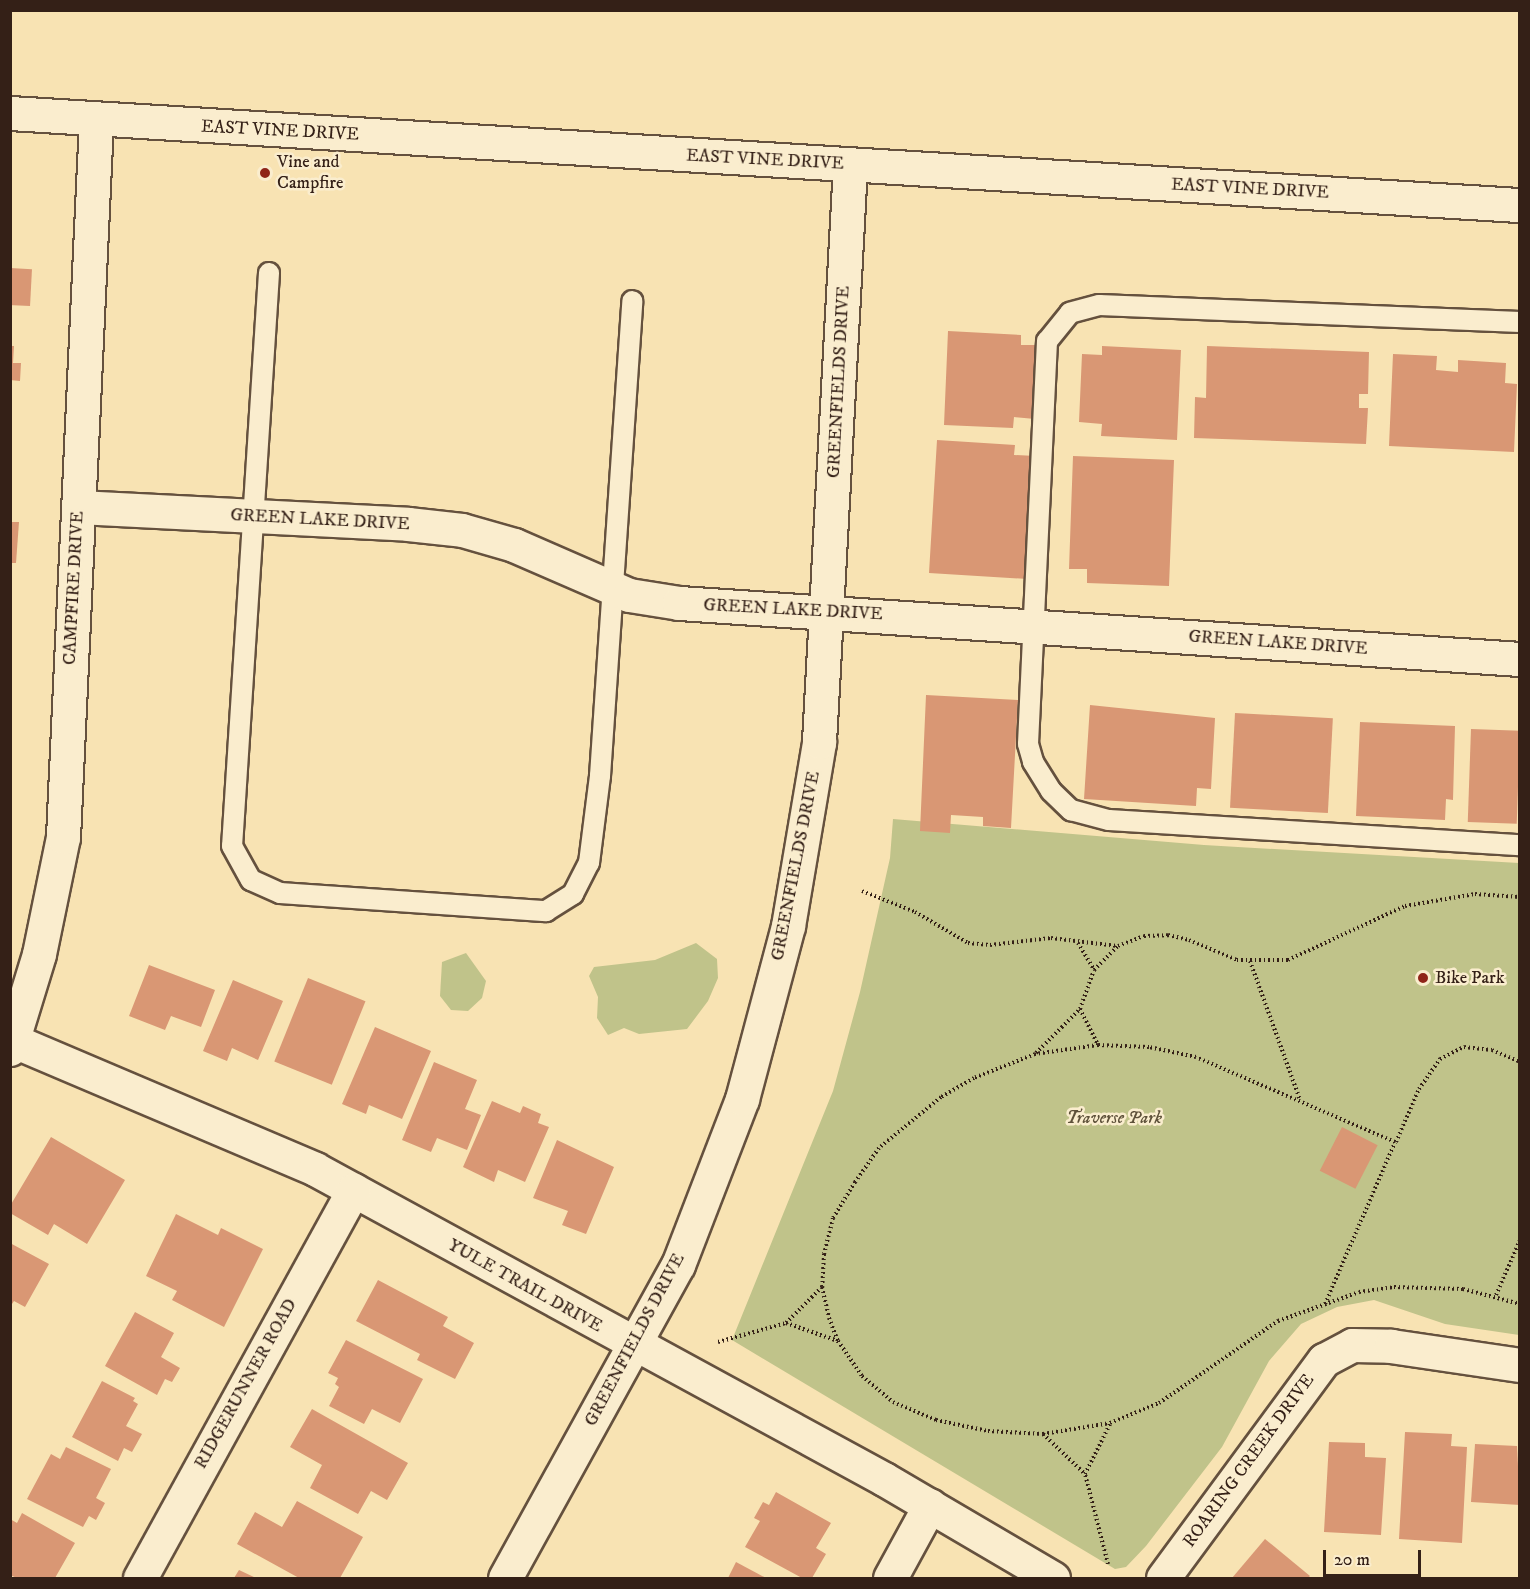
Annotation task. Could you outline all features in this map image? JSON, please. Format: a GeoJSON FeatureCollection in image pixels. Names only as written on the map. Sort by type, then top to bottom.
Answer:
{"type":"FeatureCollection","features":[{"type":"Feature","properties":{"kind":"street","name":"EAST VINE DRIVE"},"geometry":{"type":"LineString","coordinates":[[10,113],[1520,205]]}},
{"type":"Feature","properties":{"kind":"street","name":"CAMPFIRE DRIVE"},"geometry":{"type":"LineString","coordinates":[[12,1045],[39,954],[63,837],[96,120]]}},
{"type":"Feature","properties":{"kind":"street","name":"GREENFIELDS DRIVE"},"geometry":{"type":"LineString","coordinates":[[505,1578],[678,1265],[742,1099],[788,926],[819,742],[850,165]]}},
{"type":"Feature","properties":{"kind":"street","name":"GREEN LAKE DRIVE"},"geometry":{"type":"LineString","coordinates":[[78,507],[462,530],[514,545],[616,589],[679,603],[826,611],[1520,660]]}},
{"type":"Feature","properties":{"kind":"street","name":"YULE TRAIL DRIVE"},"geometry":{"type":"LineString","coordinates":[[12,1045],[315,1169],[634,1346],[930,1505],[1053,1578]]}},
{"type":"Feature","properties":{"kind":"street","name":"RIDGERUNNER ROAD"},"geometry":{"type":"LineString","coordinates":[[140,1578],[353,1190]]}},
{"type":"Feature","properties":{"kind":"street","name":"ROARING CREEK DRIVE"},"geometry":{"type":"LineString","coordinates":[[1163,1578],[1324,1360],[1352,1345],[1391,1346],[1520,1365]]}},
{"type":"Feature","properties":{"kind":"street"},"geometry":{"type":"LineString","coordinates":[[890,1578],[930,1505]]}},
{"type":"Feature","properties":{"kind":"lane"},"geometry":{"type":"LineString","coordinates":[[269,273],[232,846],[251,880],[280,893],[546,911],[573,894],[589,863],[616,589],[632,301]]}},
{"type":"Feature","properties":{"kind":"lane"},"geometry":{"type":"LineString","coordinates":[[1520,322],[1099,305],[1070,313],[1047,341],[1028,744],[1033,762],[1051,791],[1071,810],[1109,820],[1520,845]]}},
{"type":"Feature","properties":{"kind":"path"},"geometry":{"type":"LineString","coordinates":[[862,891],[915,912],[968,943],[990,945],[1051,938],[1118,946]]}},
{"type":"Feature","properties":{"kind":"path"},"geometry":{"type":"LineString","coordinates":[[1035,1053],[1080,1009],[1094,970],[1118,946],[1144,936],[1168,935],[1250,961],[1288,960],[1404,906],[1476,894],[1520,897]]}},
{"type":"Feature","properties":{"kind":"path"},"geometry":{"type":"LineString","coordinates":[[1078,943],[1094,970]]}},
{"type":"Feature","properties":{"kind":"path"},"geometry":{"type":"LineString","coordinates":[[1250,961],[1300,1100]]}},
{"type":"Feature","properties":{"kind":"path"},"geometry":{"type":"LineString","coordinates":[[1080,1009],[1098,1045]]}},
{"type":"Feature","properties":{"kind":"path"},"geometry":{"type":"LineString","coordinates":[[1395,1142],[1196,1058],[1149,1047],[1098,1045],[1035,1053],[974,1078],[941,1097],[879,1148],[833,1218],[824,1254],[822,1287],[838,1341],[862,1376],[893,1402],[936,1420],[988,1431],[1043,1434],[1110,1423],[1159,1403],[1278,1321],[1326,1304],[1394,1287],[1462,1289],[1496,1295],[1520,1304]]}},
{"type":"Feature","properties":{"kind":"path"},"geometry":{"type":"LineString","coordinates":[[1326,1304],[1419,1089],[1440,1059],[1464,1047],[1492,1050],[1520,1062]]}},
{"type":"Feature","properties":{"kind":"path"},"geometry":{"type":"LineString","coordinates":[[1496,1295],[1520,1240]]}},
{"type":"Feature","properties":{"kind":"path"},"geometry":{"type":"LineString","coordinates":[[718,1342],[786,1323],[822,1287]]}},
{"type":"Feature","properties":{"kind":"path"},"geometry":{"type":"LineString","coordinates":[[786,1323],[838,1341]]}},
{"type":"Feature","properties":{"kind":"path"},"geometry":{"type":"LineString","coordinates":[[1085,1474],[1110,1423]]}},
{"type":"Feature","properties":{"kind":"path"},"geometry":{"type":"LineString","coordinates":[[1043,1434],[1085,1474],[1108,1564]]}},
{"type":"Feature","properties":{"kind":"green space","name":"Traverse Park"},"geometry":{"type":"Polygon","coordinates":[[[893,819],[1204,845],[1519,863],[1519,1335],[1445,1324],[1374,1300],[1337,1307],[1301,1324],[1269,1361],[1222,1447],[1146,1546],[1126,1567],[1115,1569],[732,1340],[833,1091],[860,992],[890,858],[893,819]]]}},
{"type":"Feature","properties":{"kind":"green space"},"geometry":{"type":"Polygon","coordinates":[[[696,943],[717,959],[718,978],[708,1001],[687,1029],[639,1034],[624,1028],[608,1035],[597,1018],[598,997],[589,976],[594,967],[655,960],[696,943]]]}},
{"type":"Feature","properties":{"kind":"green space"},"geometry":{"type":"Polygon","coordinates":[[[466,953],[486,981],[482,998],[468,1011],[451,1010],[440,996],[442,962],[466,953]]]}},
{"type":"Feature","properties":{"kind":"building"},"geometry":{"type":"Polygon","coordinates":[[[10,268],[32,269],[30,306],[10,305],[10,268]]]}},
{"type":"Feature","properties":{"kind":"building"},"geometry":{"type":"Polygon","coordinates":[[[948,331],[1021,335],[1021,345],[1039,345],[1035,419],[1014,417],[1013,428],[944,425],[948,331]]]}},
{"type":"Feature","properties":{"kind":"building"},"geometry":{"type":"Polygon","coordinates":[[[10,346],[14,346],[13,363],[21,363],[20,381],[10,380],[10,346]]]}},
{"type":"Feature","properties":{"kind":"building"},"geometry":{"type":"Polygon","coordinates":[[[1102,346],[1181,350],[1177,440],[1101,436],[1102,424],[1079,422],[1082,354],[1102,355],[1102,346]]]}},
{"type":"Feature","properties":{"kind":"building"},"geometry":{"type":"Polygon","coordinates":[[[1207,346],[1369,352],[1368,394],[1359,394],[1359,408],[1368,408],[1366,444],[1194,438],[1195,397],[1206,398],[1207,346]]]}},
{"type":"Feature","properties":{"kind":"building"},"geometry":{"type":"Polygon","coordinates":[[[1393,354],[1437,356],[1436,370],[1458,372],[1458,360],[1506,363],[1505,383],[1517,384],[1514,452],[1389,446],[1393,354]]]}},
{"type":"Feature","properties":{"kind":"building"},"geometry":{"type":"Polygon","coordinates":[[[937,440],[1015,445],[1014,455],[1036,456],[1028,579],[929,573],[937,440]]]}},
{"type":"Feature","properties":{"kind":"building"},"geometry":{"type":"Polygon","coordinates":[[[1073,456],[1174,460],[1169,586],[1087,583],[1087,569],[1069,569],[1073,456]]]}},
{"type":"Feature","properties":{"kind":"building"},"geometry":{"type":"Polygon","coordinates":[[[10,522],[19,522],[16,563],[10,563],[10,522]]]}},
{"type":"Feature","properties":{"kind":"building"},"geometry":{"type":"Polygon","coordinates":[[[926,695],[1018,700],[1011,828],[983,826],[983,817],[951,815],[950,833],[920,831],[926,695]]]}},
{"type":"Feature","properties":{"kind":"building"},"geometry":{"type":"Polygon","coordinates":[[[1090,705],[1215,718],[1211,789],[1197,788],[1196,806],[1084,799],[1090,705]]]}},
{"type":"Feature","properties":{"kind":"building"},"geometry":{"type":"Polygon","coordinates":[[[1235,713],[1333,718],[1328,813],[1230,808],[1235,713]]]}},
{"type":"Feature","properties":{"kind":"building"},"geometry":{"type":"Polygon","coordinates":[[[1360,722],[1455,726],[1453,800],[1446,799],[1445,820],[1356,816],[1360,722]]]}},
{"type":"Feature","properties":{"kind":"building"},"geometry":{"type":"Polygon","coordinates":[[[1471,729],[1520,731],[1517,824],[1468,822],[1471,729]]]}},
{"type":"Feature","properties":{"kind":"building"},"geometry":{"type":"Polygon","coordinates":[[[149,965],[215,990],[201,1027],[171,1016],[165,1030],[129,1016],[149,965]]]}},
{"type":"Feature","properties":{"kind":"building"},"geometry":{"type":"Polygon","coordinates":[[[308,978],[365,1001],[332,1085],[274,1061],[308,978]]]}},
{"type":"Feature","properties":{"kind":"building"},"geometry":{"type":"Polygon","coordinates":[[[233,980],[283,1001],[258,1060],[232,1048],[227,1061],[203,1051],[233,980]]]}},
{"type":"Feature","properties":{"kind":"building"},"geometry":{"type":"Polygon","coordinates":[[[375,1027],[431,1051],[402,1119],[369,1105],[366,1114],[342,1104],[375,1027]]]}},
{"type":"Feature","properties":{"kind":"building"},"geometry":{"type":"Polygon","coordinates":[[[434,1062],[477,1080],[465,1109],[481,1115],[467,1150],[437,1138],[431,1152],[402,1140],[434,1062]]]}},
{"type":"Feature","properties":{"kind":"building"},"geometry":{"type":"Polygon","coordinates":[[[492,1101],[520,1113],[523,1106],[541,1114],[538,1123],[549,1127],[525,1182],[498,1170],[494,1182],[463,1167],[492,1101]]]}},
{"type":"Feature","properties":{"kind":"building"},"geometry":{"type":"Polygon","coordinates":[[[1342,1127],[1378,1145],[1355,1189],[1320,1171],[1342,1127]]]}},
{"type":"Feature","properties":{"kind":"building"},"geometry":{"type":"Polygon","coordinates":[[[51,1137],[125,1180],[87,1244],[54,1224],[48,1235],[10,1213],[10,1206],[51,1137]]]}},
{"type":"Feature","properties":{"kind":"building"},"geometry":{"type":"Polygon","coordinates":[[[557,1140],[614,1167],[586,1234],[562,1225],[568,1211],[533,1198],[557,1140]]]}},
{"type":"Feature","properties":{"kind":"building"},"geometry":{"type":"Polygon","coordinates":[[[176,1214],[218,1235],[221,1228],[263,1249],[224,1327],[172,1300],[177,1291],[146,1276],[176,1214]]]}},
{"type":"Feature","properties":{"kind":"building"},"geometry":{"type":"Polygon","coordinates":[[[10,1243],[49,1264],[25,1307],[14,1301],[10,1307],[10,1243]]]}},
{"type":"Feature","properties":{"kind":"building"},"geometry":{"type":"Polygon","coordinates":[[[378,1280],[448,1317],[443,1326],[474,1343],[455,1379],[417,1360],[420,1354],[356,1321],[378,1280]]]}},
{"type":"Feature","properties":{"kind":"building"},"geometry":{"type":"Polygon","coordinates":[[[135,1312],[174,1333],[161,1357],[180,1368],[172,1382],[165,1379],[157,1395],[105,1366],[135,1312]]]}},
{"type":"Feature","properties":{"kind":"building"},"geometry":{"type":"Polygon","coordinates":[[[346,1340],[423,1379],[400,1423],[372,1409],[364,1424],[329,1406],[339,1387],[335,1384],[338,1378],[328,1373],[346,1340]]]}},
{"type":"Feature","properties":{"kind":"building"},"geometry":{"type":"Polygon","coordinates":[[[102,1381],[135,1398],[133,1401],[138,1404],[126,1426],[142,1434],[132,1452],[124,1448],[118,1461],[72,1437],[102,1381]]]}},
{"type":"Feature","properties":{"kind":"building"},"geometry":{"type":"Polygon","coordinates":[[[312,1409],[408,1463],[387,1500],[371,1491],[358,1514],[310,1488],[322,1465],[290,1447],[312,1409]]]}},
{"type":"Feature","properties":{"kind":"building"},"geometry":{"type":"Polygon","coordinates":[[[1405,1432],[1452,1434],[1451,1446],[1467,1447],[1462,1543],[1399,1539],[1405,1432]]]}},
{"type":"Feature","properties":{"kind":"building"},"geometry":{"type":"Polygon","coordinates":[[[1329,1442],[1365,1443],[1365,1457],[1386,1458],[1381,1535],[1324,1532],[1329,1442]]]}},
{"type":"Feature","properties":{"kind":"building"},"geometry":{"type":"Polygon","coordinates":[[[1475,1444],[1517,1446],[1520,1505],[1471,1502],[1475,1444]]]}},
{"type":"Feature","properties":{"kind":"building"},"geometry":{"type":"Polygon","coordinates":[[[66,1447],[111,1469],[96,1498],[105,1503],[96,1520],[89,1516],[83,1527],[27,1499],[51,1454],[60,1459],[66,1447]]]}},
{"type":"Feature","properties":{"kind":"building"},"geometry":{"type":"Polygon","coordinates":[[[776,1492],[831,1523],[816,1548],[826,1554],[812,1578],[802,1578],[745,1547],[760,1521],[754,1518],[763,1502],[769,1505],[776,1492]]]}},
{"type":"Feature","properties":{"kind":"building"},"geometry":{"type":"Polygon","coordinates":[[[297,1501],[363,1537],[340,1578],[299,1578],[237,1544],[255,1512],[282,1527],[297,1501]]]}},
{"type":"Feature","properties":{"kind":"building"},"geometry":{"type":"Polygon","coordinates":[[[22,1513],[75,1543],[55,1578],[17,1578],[10,1575],[10,1519],[17,1523],[22,1513]]]}},
{"type":"Feature","properties":{"kind":"building"},"geometry":{"type":"Polygon","coordinates":[[[1265,1539],[1310,1576],[1308,1578],[1232,1578],[1265,1539]]]}},
{"type":"Feature","properties":{"kind":"building"},"geometry":{"type":"Polygon","coordinates":[[[736,1562],[766,1578],[728,1578],[736,1562]]]}},
{"type":"Feature","properties":{"kind":"building"},"geometry":{"type":"Polygon","coordinates":[[[239,1570],[256,1578],[234,1578],[239,1570]]]}},
{"type":"Feature","properties":{"kind":"place","name":"Vine and Campfire"},"geometry":{"type":"Point","coordinates":[265,173]}},
{"type":"Feature","properties":{"kind":"place","name":"Bike Park"},"geometry":{"type":"Point","coordinates":[1423,978]}}]}
